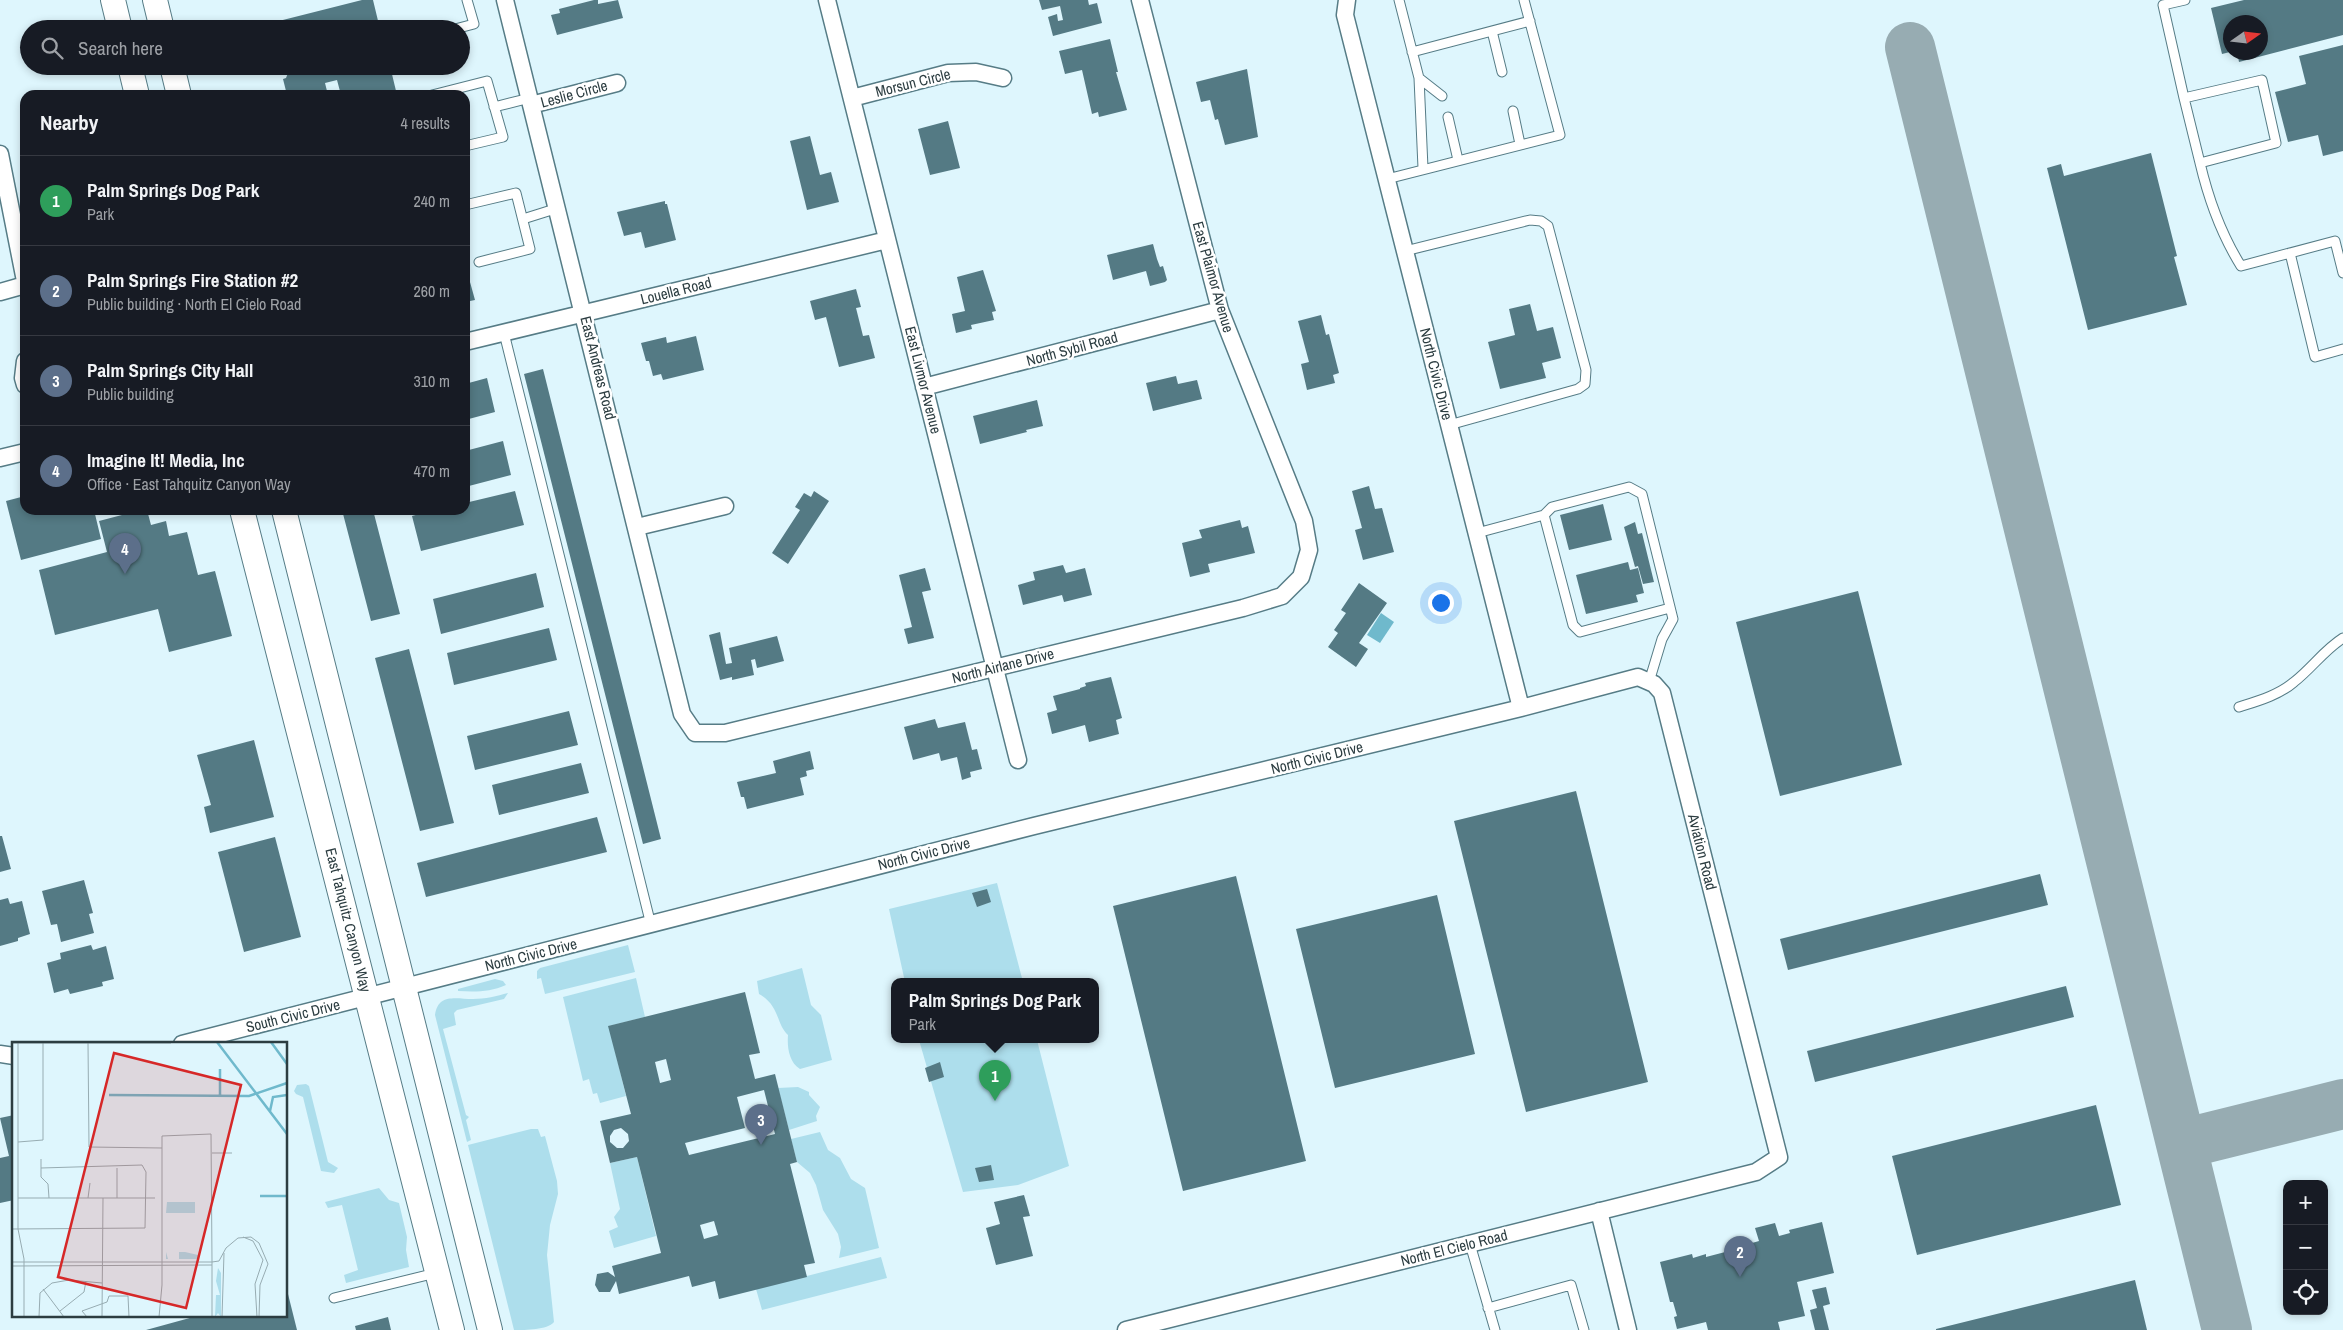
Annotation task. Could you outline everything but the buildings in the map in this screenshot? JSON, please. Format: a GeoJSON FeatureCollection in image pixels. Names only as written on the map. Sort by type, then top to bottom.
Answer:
{"type":"FeatureCollection","features":[{"type":"Feature","properties":{"kind":"main road"},"geometry":{"type":"LineString","coordinates":[[113,0],[118,20]]}},
{"type":"Feature","properties":{"kind":"main road"},"geometry":{"type":"LineString","coordinates":[[155,0],[160,20]]}},
{"type":"Feature","properties":{"kind":"main road"},"geometry":{"type":"LineString","coordinates":[[132,75],[136,90]]}},
{"type":"Feature","properties":{"kind":"main road"},"geometry":{"type":"LineString","coordinates":[[174,75],[178,90]]}},
{"type":"Feature","properties":{"kind":"main road","name":"East Tahquitz Canyon Way"},"geometry":{"type":"LineString","coordinates":[[243,515],[452,1330]]}},
{"type":"Feature","properties":{"kind":"main road"},"geometry":{"type":"LineString","coordinates":[[285,515],[490,1330]]}},
{"type":"Feature","properties":{"kind":"street","name":"East Andreas Road"},"geometry":{"type":"LineString","coordinates":[[505,0],[682,714],[695,733]]}},
{"type":"Feature","properties":{"kind":"street","name":"East Livmor Avenue"},"geometry":{"type":"LineString","coordinates":[[828,0],[1018,760]]}},
{"type":"Feature","properties":{"kind":"street","name":"East Plaimor Avenue"},"geometry":{"type":"LineString","coordinates":[[1140,0],[1220,310],[1304,522],[1309,550],[1301,577]]}},
{"type":"Feature","properties":{"kind":"street","name":"North Civic Drive"},"geometry":{"type":"LineString","coordinates":[[405,988],[1034,826],[1521,708],[1345,14],[1346,0]]}},
{"type":"Feature","properties":{"kind":"street","name":"Morsun Circle"},"geometry":{"type":"LineString","coordinates":[[852,98],[948,73],[976,72],[1003,78]]}},
{"type":"Feature","properties":{"kind":"street","name":"Leslie Circle"},"geometry":{"type":"LineString","coordinates":[[531,101],[617,83]]}},
{"type":"Feature","properties":{"kind":"street"},"geometry":{"type":"LineString","coordinates":[[0,154],[20,256]]}},
{"type":"Feature","properties":{"kind":"street","name":"Louella Road"},"geometry":{"type":"LineString","coordinates":[[470,341],[887,240]]}},
{"type":"Feature","properties":{"kind":"street"},"geometry":{"type":"LineString","coordinates":[[0,292],[20,286]]}},
{"type":"Feature","properties":{"kind":"street","name":"North Sybil Road"},"geometry":{"type":"LineString","coordinates":[[924,387],[1220,310]]}},
{"type":"Feature","properties":{"kind":"street"},"geometry":{"type":"LineString","coordinates":[[0,458],[20,453]]}},
{"type":"Feature","properties":{"kind":"street"},"geometry":{"type":"LineString","coordinates":[[637,527],[725,506]]}},
{"type":"Feature","properties":{"kind":"street","name":"North Airlane Drive"},"geometry":{"type":"LineString","coordinates":[[695,733],[725,733],[1243,608],[1282,596],[1301,577]]}},
{"type":"Feature","properties":{"kind":"street"},"geometry":{"type":"LineString","coordinates":[[1521,708],[1638,677],[1649,682]]}},
{"type":"Feature","properties":{"kind":"street","name":"Aviation Road"},"geometry":{"type":"LineString","coordinates":[[1649,682],[1654,684],[1662,693],[1779,1157]]}},
{"type":"Feature","properties":{"kind":"street","name":"South Civic Drive"},"geometry":{"type":"LineString","coordinates":[[190,1042],[405,988]]}},
{"type":"Feature","properties":{"kind":"street","name":"North El Cielo Road"},"geometry":{"type":"LineString","coordinates":[[1126,1330],[1756,1172],[1779,1157]]}},
{"type":"Feature","properties":{"kind":"street"},"geometry":{"type":"LineString","coordinates":[[1599,1211],[1628,1330]]}},
{"type":"Feature","properties":{"kind":"lane"},"geometry":{"type":"LineString","coordinates":[[467,0],[474,24],[470,25]]}},
{"type":"Feature","properties":{"kind":"lane"},"geometry":{"type":"LineString","coordinates":[[1399,0],[1419,78],[1423,168]]}},
{"type":"Feature","properties":{"kind":"lane"},"geometry":{"type":"LineString","coordinates":[[1387,178],[1560,135],[1524,0]]}},
{"type":"Feature","properties":{"kind":"lane"},"geometry":{"type":"LineString","coordinates":[[2186,0],[2163,6],[2210,205],[2228,245],[2241,266],[2335,241],[2343,273]]}},
{"type":"Feature","properties":{"kind":"lane"},"geometry":{"type":"LineString","coordinates":[[1412,52],[1530,21]]}},
{"type":"Feature","properties":{"kind":"lane"},"geometry":{"type":"LineString","coordinates":[[1492,31],[1502,72]]}},
{"type":"Feature","properties":{"kind":"lane"},"geometry":{"type":"LineString","coordinates":[[1419,78],[1442,96]]}},
{"type":"Feature","properties":{"kind":"lane"},"geometry":{"type":"LineString","coordinates":[[450,90],[487,80],[503,137],[470,145]]}},
{"type":"Feature","properties":{"kind":"lane"},"geometry":{"type":"LineString","coordinates":[[2184,98],[2262,80],[2276,142],[2200,164]]}},
{"type":"Feature","properties":{"kind":"lane"},"geometry":{"type":"LineString","coordinates":[[494,107],[531,101]]}},
{"type":"Feature","properties":{"kind":"lane"},"geometry":{"type":"LineString","coordinates":[[1512,112],[1520,144]]}},
{"type":"Feature","properties":{"kind":"lane"},"geometry":{"type":"LineString","coordinates":[[1448,117],[1458,160]]}},
{"type":"Feature","properties":{"kind":"lane"},"geometry":{"type":"LineString","coordinates":[[470,204],[516,193],[530,250],[479,262]]}},
{"type":"Feature","properties":{"kind":"lane"},"geometry":{"type":"LineString","coordinates":[[523,219],[558,208]]}},
{"type":"Feature","properties":{"kind":"lane"},"geometry":{"type":"LineString","coordinates":[[1405,252],[1530,220],[1541,221],[1548,226],[1583,360],[1585,384],[1578,389],[1449,425]]}},
{"type":"Feature","properties":{"kind":"lane"},"geometry":{"type":"LineString","coordinates":[[2290,253],[2315,357],[2343,349]]}},
{"type":"Feature","properties":{"kind":"lane"},"geometry":{"type":"LineString","coordinates":[[504,333],[652,924]]}},
{"type":"Feature","properties":{"kind":"lane"},"geometry":{"type":"LineString","coordinates":[[1477,533],[1544,516],[1552,507],[1629,487],[1642,494],[1673,619],[1662,639],[1649,682]]}},
{"type":"Feature","properties":{"kind":"lane"},"geometry":{"type":"LineString","coordinates":[[1544,516],[1573,625],[1580,632],[1670,608]]}},
{"type":"Feature","properties":{"kind":"lane"},"geometry":{"type":"LineString","coordinates":[[2238,707],[2283,690],[2295,682],[2330,646],[2343,638]]}},
{"type":"Feature","properties":{"kind":"lane"},"geometry":{"type":"LineString","coordinates":[[1470,1244],[1495,1330]]}},
{"type":"Feature","properties":{"kind":"lane"},"geometry":{"type":"LineString","coordinates":[[334,1298],[437,1272]]}},
{"type":"Feature","properties":{"kind":"lane"},"geometry":{"type":"LineString","coordinates":[[1488,1308],[1571,1285],[1584,1330]]}},
{"type":"Feature","properties":{"kind":"shaded area"},"geometry":{"type":"Polygon","coordinates":[[[1381,613],[1394,622],[1380,643],[1367,635],[1381,613]]]}},
{"type":"Feature","properties":{"kind":"shaded area"},"geometry":{"type":"Polygon","coordinates":[[[997,883],[1022,978],[904,978],[889,909],[997,883]]]}},
{"type":"Feature","properties":{"kind":"shaded area"},"geometry":{"type":"Polygon","coordinates":[[[628,945],[635,972],[545,994],[541,978],[537,979],[537,971],[540,968],[628,945]]]}},
{"type":"Feature","properties":{"kind":"shaded area"},"geometry":{"type":"Polygon","coordinates":[[[802,968],[811,1005],[821,1015],[832,1060],[800,1069],[793,1062],[790,1054],[788,1035],[781,1026],[771,1004],[759,994],[757,981],[802,968]]]}},
{"type":"Feature","properties":{"kind":"shaded area"},"geometry":{"type":"Polygon","coordinates":[[[636,978],[645,1017],[609,1026],[626,1096],[600,1103],[597,1093],[593,1094],[589,1079],[583,1081],[563,997],[636,978]]]}},
{"type":"Feature","properties":{"kind":"shaded area"},"geometry":{"type":"Polygon","coordinates":[[[495,979],[503,981],[506,985],[483,991],[458,991],[458,989],[495,979]]]}},
{"type":"Feature","properties":{"kind":"shaded area"},"geometry":{"type":"Polygon","coordinates":[[[508,993],[504,999],[457,1010],[454,1013],[456,1025],[443,1029],[466,1115],[469,1117],[466,1120],[471,1140],[467,1142],[435,1015],[440,1003],[444,1000],[454,998],[473,999],[508,993]]]}},
{"type":"Feature","properties":{"kind":"shaded area"},"geometry":{"type":"Polygon","coordinates":[[[920,1043],[1038,1043],[1069,1166],[1018,1185],[963,1192],[920,1043]]]}},
{"type":"Feature","properties":{"kind":"shaded area"},"geometry":{"type":"Polygon","coordinates":[[[306,1084],[309,1086],[328,1162],[338,1168],[334,1173],[321,1171],[303,1097],[294,1091],[297,1085],[306,1084]]]}},
{"type":"Feature","properties":{"kind":"shaded area"},"geometry":{"type":"Polygon","coordinates":[[[798,1087],[809,1092],[809,1095],[820,1107],[816,1116],[817,1121],[789,1130],[778,1088],[798,1087]]]}},
{"type":"Feature","properties":{"kind":"shaded area"},"geometry":{"type":"Polygon","coordinates":[[[531,1129],[538,1129],[541,1137],[545,1136],[557,1181],[558,1194],[550,1225],[547,1255],[554,1322],[541,1328],[514,1330],[468,1145],[531,1129]]]}},
{"type":"Feature","properties":{"kind":"shaded area"},"geometry":{"type":"Polygon","coordinates":[[[820,1132],[828,1150],[840,1158],[851,1179],[865,1188],[879,1248],[839,1258],[841,1247],[838,1234],[823,1210],[816,1185],[810,1173],[797,1162],[791,1139],[820,1132]]]}},
{"type":"Feature","properties":{"kind":"shaded area"},"geometry":{"type":"Polygon","coordinates":[[[637,1157],[656,1236],[614,1248],[609,1231],[618,1227],[614,1217],[620,1209],[610,1163],[637,1157]]]}},
{"type":"Feature","properties":{"kind":"shaded area"},"geometry":{"type":"Polygon","coordinates":[[[379,1188],[389,1200],[399,1203],[407,1237],[406,1250],[409,1267],[346,1283],[344,1275],[358,1270],[342,1205],[328,1208],[325,1202],[379,1188]]]}},
{"type":"Feature","properties":{"kind":"shaded area"},"geometry":{"type":"Polygon","coordinates":[[[881,1257],[887,1278],[762,1310],[756,1289],[881,1257]]]}},
{"type":"Feature","properties":{"kind":"taxiway"},"geometry":{"type":"LineString","coordinates":[[1910,47],[2227,1330]]}},
{"type":"Feature","properties":{"kind":"taxiway"},"geometry":{"type":"LineString","coordinates":[[2182,1144],[2343,1104]]}},
{"type":"Feature","properties":{"kind":"place","name":"Imagine It! Media, Inc"},"geometry":{"type":"Point","coordinates":[125,574]}},
{"type":"Feature","properties":{"kind":"place","name":"Palm Springs Dog Park"},"geometry":{"type":"Point","coordinates":[995,1101]}},
{"type":"Feature","properties":{"kind":"place","name":"Palm Springs City Hall"},"geometry":{"type":"Point","coordinates":[761,1145]}},
{"type":"Feature","properties":{"kind":"place","name":"Palm Springs Fire Station #2"},"geometry":{"type":"Point","coordinates":[1740,1277]}}]}
